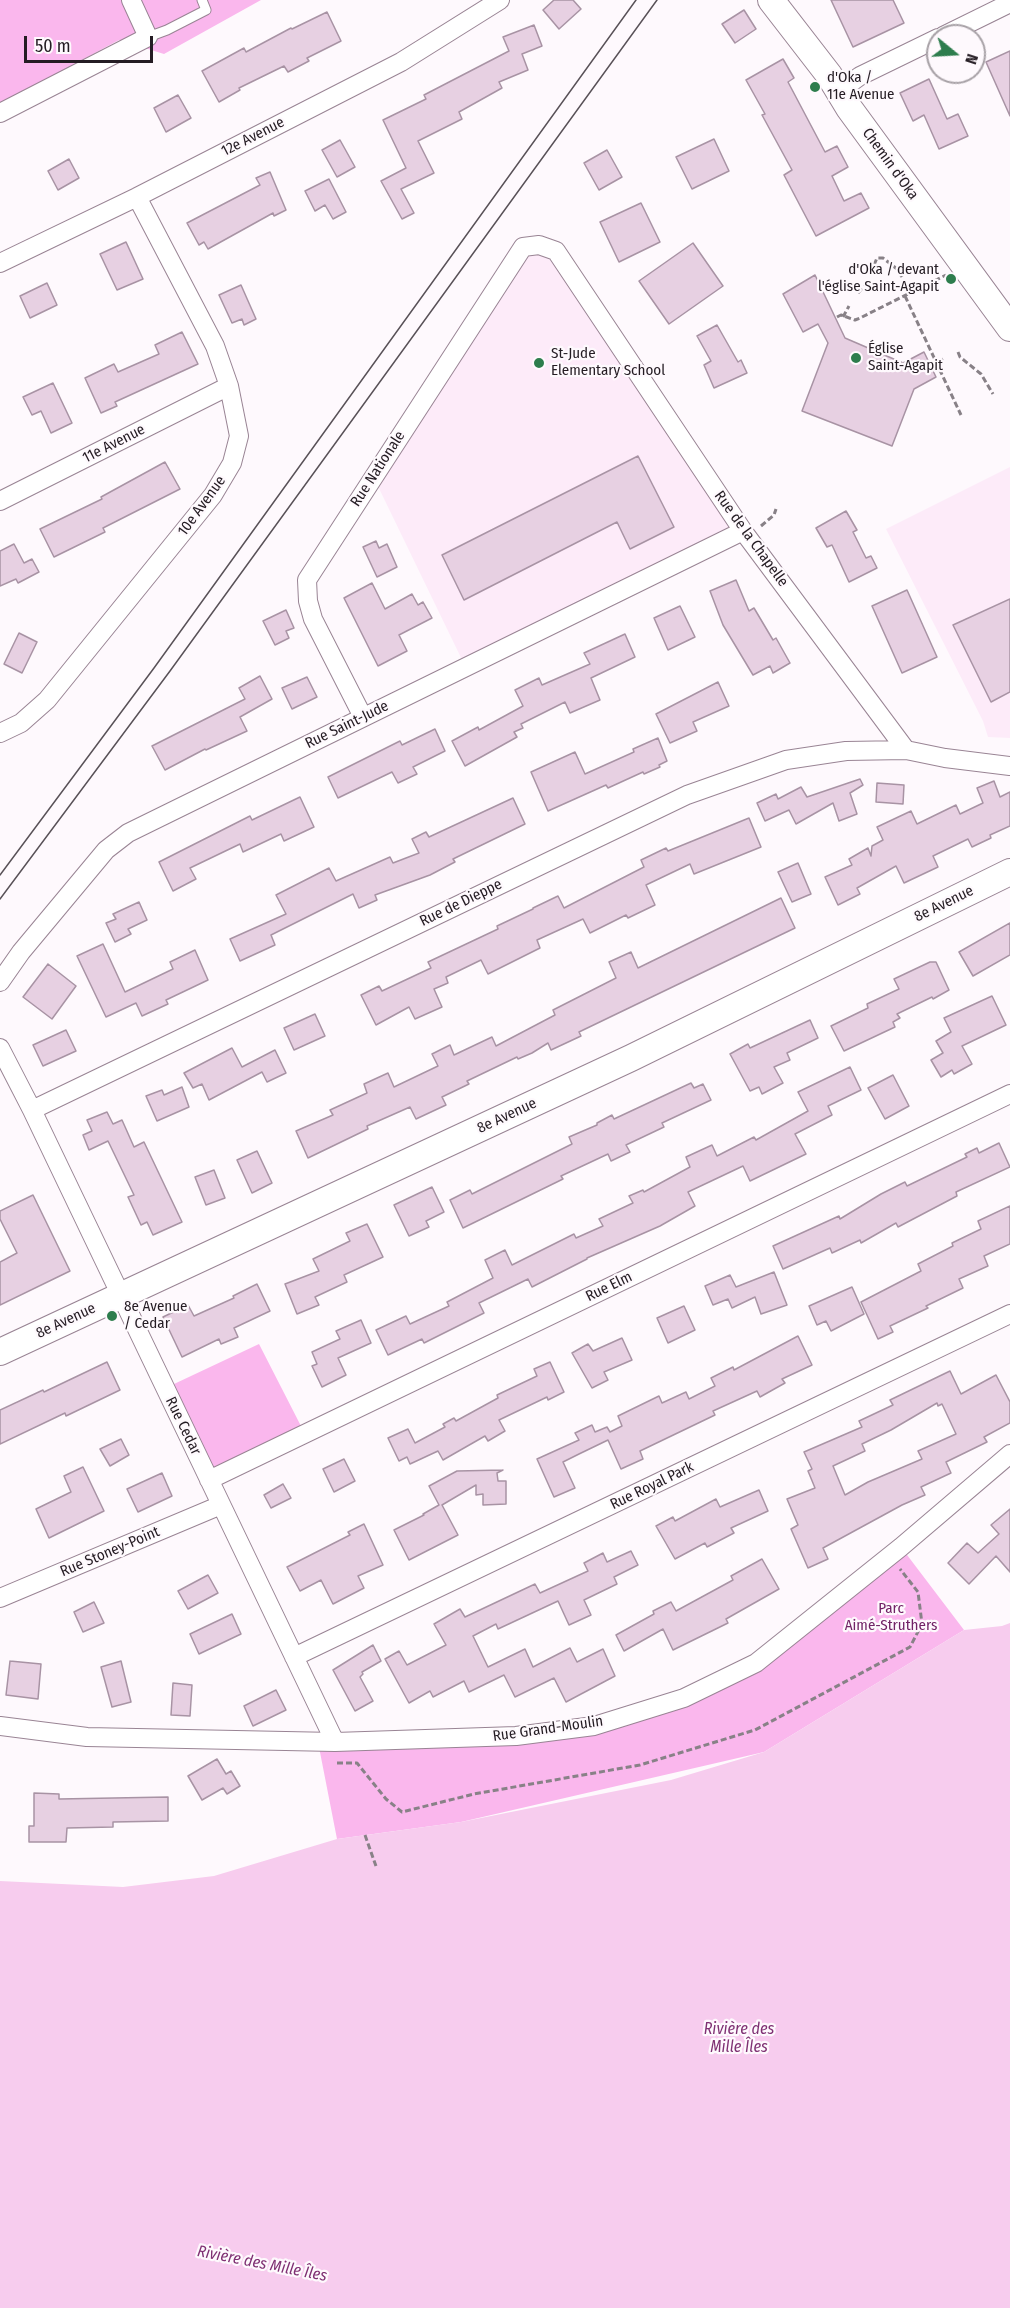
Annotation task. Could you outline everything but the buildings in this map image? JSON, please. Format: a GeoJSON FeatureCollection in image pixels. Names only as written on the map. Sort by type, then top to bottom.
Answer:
{"type":"FeatureCollection","features":[{"type":"Feature","properties":{"kind":"street"},"geometry":{"type":"LineString","coordinates":[[0,113],[148,37],[131,0]]}},
{"type":"Feature","properties":{"kind":"street","name":"12e Avenue"},"geometry":{"type":"LineString","coordinates":[[0,263],[137,197],[401,62],[500,0]]}},
{"type":"Feature","properties":{"kind":"street","name":"Chemin d'Oka"},"geometry":{"type":"LineString","coordinates":[[771,0],[829,75],[838,92],[1010,328]]}},
{"type":"Feature","properties":{"kind":"street"},"geometry":{"type":"LineString","coordinates":[[967,24],[1010,3]]}},
{"type":"Feature","properties":{"kind":"street"},"geometry":{"type":"LineString","coordinates":[[838,92],[860,76],[926,44]]}},
{"type":"Feature","properties":{"kind":"street","name":"10e Avenue"},"geometry":{"type":"LineString","coordinates":[[0,733],[21,723],[47,700],[213,495],[232,463],[239,436],[229,386],[215,346],[137,197]]}},
{"type":"Feature","properties":{"kind":"street","name":"Rue de la Chapelle"},"geometry":{"type":"LineString","coordinates":[[539,245],[556,250],[906,750]]}},
{"type":"Feature","properties":{"kind":"street","name":"Rue Nationale"},"geometry":{"type":"LineString","coordinates":[[363,717],[313,619],[308,600],[307,580],[523,247],[539,245]]}},
{"type":"Feature","properties":{"kind":"street","name":"11e Avenue"},"geometry":{"type":"LineString","coordinates":[[0,501],[229,386]]}},
{"type":"Feature","properties":{"kind":"street","name":"Rue Saint-Jude"},"geometry":{"type":"LineString","coordinates":[[0,982],[21,952],[106,850],[128,833],[750,530]]}},
{"type":"Feature","properties":{"kind":"street"},"geometry":{"type":"LineString","coordinates":[[906,750],[1010,766]]}},
{"type":"Feature","properties":{"kind":"street","name":"Rue de Dieppe"},"geometry":{"type":"LineString","coordinates":[[32,1110],[687,795],[786,760],[846,751],[906,750]]}},
{"type":"Feature","properties":{"kind":"street","name":"8e Avenue"},"geometry":{"type":"LineString","coordinates":[[0,1352],[631,1058],[1010,872]]}},
{"type":"Feature","properties":{"kind":"street"},"geometry":{"type":"LineString","coordinates":[[0,1048],[32,1110]]}},
{"type":"Feature","properties":{"kind":"street","name":"Rue Elm"},"geometry":{"type":"LineString","coordinates":[[209,1480],[1010,1094]]}},
{"type":"Feature","properties":{"kind":"street","name":"Rue Cedar"},"geometry":{"type":"LineString","coordinates":[[32,1110],[334,1742]]}},
{"type":"Feature","properties":{"kind":"street","name":"Rue Royal Park"},"geometry":{"type":"LineString","coordinates":[[294,1657],[1010,1314]]}},
{"type":"Feature","properties":{"kind":"street","name":"Rue Grand-Moulin"},"geometry":{"type":"LineString","coordinates":[[0,1726],[87,1737],[334,1742],[516,1736],[594,1726],[684,1698],[756,1663],[890,1556],[1010,1454]]}},
{"type":"Feature","properties":{"kind":"street","name":"Rue Stoney-Point"},"geometry":{"type":"LineString","coordinates":[[0,1599],[221,1505]]}},
{"type":"Feature","properties":{"kind":"lane"},"geometry":{"type":"LineString","coordinates":[[148,37],[206,10],[202,0]]}},
{"type":"Feature","properties":{"kind":"path"},"geometry":{"type":"LineString","coordinates":[[874,265],[878,258],[883,258],[903,277]]}},
{"type":"Feature","properties":{"kind":"path"},"geometry":{"type":"LineString","coordinates":[[837,317],[855,320],[947,274]]}},
{"type":"Feature","properties":{"kind":"path"},"geometry":{"type":"LineString","coordinates":[[858,292],[868,282]]}},
{"type":"Feature","properties":{"kind":"path"},"geometry":{"type":"LineString","coordinates":[[905,296],[933,365],[961,415]]}},
{"type":"Feature","properties":{"kind":"path"},"geometry":{"type":"LineString","coordinates":[[843,317],[849,306]]}},
{"type":"Feature","properties":{"kind":"path"},"geometry":{"type":"LineString","coordinates":[[958,352],[960,357],[981,374],[993,394]]}},
{"type":"Feature","properties":{"kind":"path"},"geometry":{"type":"LineString","coordinates":[[933,365],[943,359]]}},
{"type":"Feature","properties":{"kind":"path"},"geometry":{"type":"LineString","coordinates":[[750,530],[774,515],[776,509]]}},
{"type":"Feature","properties":{"kind":"path"},"geometry":{"type":"LineString","coordinates":[[337,1763],[357,1763],[386,1799],[402,1812],[434,1806],[474,1794],[640,1765],[755,1730],[910,1647],[922,1624],[918,1592],[890,1556]]}},
{"type":"Feature","properties":{"kind":"path"},"geometry":{"type":"LineString","coordinates":[[365,1835],[378,1869]]}},
{"type":"Feature","properties":{"kind":"shaded area","name":"St-Jude Elementary School"},"geometry":{"type":"Polygon","coordinates":[[[523,247],[556,251],[743,531],[466,668],[373,476],[523,247]]]}},
{"type":"Feature","properties":{"kind":"shaded area"},"geometry":{"type":"Polygon","coordinates":[[[1010,467],[1010,738],[988,737],[983,721],[886,529],[1010,467]]]}},
{"type":"Feature","properties":{"kind":"green space"},"geometry":{"type":"Polygon","coordinates":[[[0,0],[261,0],[164,54],[119,40],[0,104],[0,0]]]}},
{"type":"Feature","properties":{"kind":"green space"},"geometry":{"type":"Polygon","coordinates":[[[259,1344],[303,1430],[212,1473],[174,1384],[259,1344]]]}},
{"type":"Feature","properties":{"kind":"green space","name":"Parc Aimé-Struthers"},"geometry":{"type":"Polygon","coordinates":[[[901,1547],[964,1630],[764,1752],[461,1822],[337,1839],[318,1742],[594,1726],[756,1663],[901,1547]]]}},
{"type":"Feature","properties":{"kind":"water","name":"Rivière des Mille Îles"},"geometry":{"type":"Polygon","coordinates":[[[1010,1623],[1010,2308],[0,2308],[0,1881],[123,1887],[214,1876],[337,1839],[461,1822],[671,1780],[764,1752],[964,1630],[1010,1623]]]}},
{"type":"Feature","properties":{"kind":"tram line"},"geometry":{"type":"LineString","coordinates":[[0,875],[154,668],[636,0]]}},
{"type":"Feature","properties":{"kind":"tram line"},"geometry":{"type":"LineString","coordinates":[[0,899],[170,671],[657,0]]}},
{"type":"Feature","properties":{"kind":"place","name":"d'Oka / 11e Avenue"},"geometry":{"type":"Point","coordinates":[815,87]}},
{"type":"Feature","properties":{"kind":"place","name":"d'Oka / devant l'église Saint-Agapit"},"geometry":{"type":"Point","coordinates":[951,279]}},
{"type":"Feature","properties":{"kind":"place","name":"Église Saint-Agapit"},"geometry":{"type":"Point","coordinates":[856,358]}},
{"type":"Feature","properties":{"kind":"place","name":"St-Jude Elementary School"},"geometry":{"type":"Point","coordinates":[539,363]}},
{"type":"Feature","properties":{"kind":"place","name":"8e Avenue / Cedar"},"geometry":{"type":"Point","coordinates":[112,1316]}}]}
